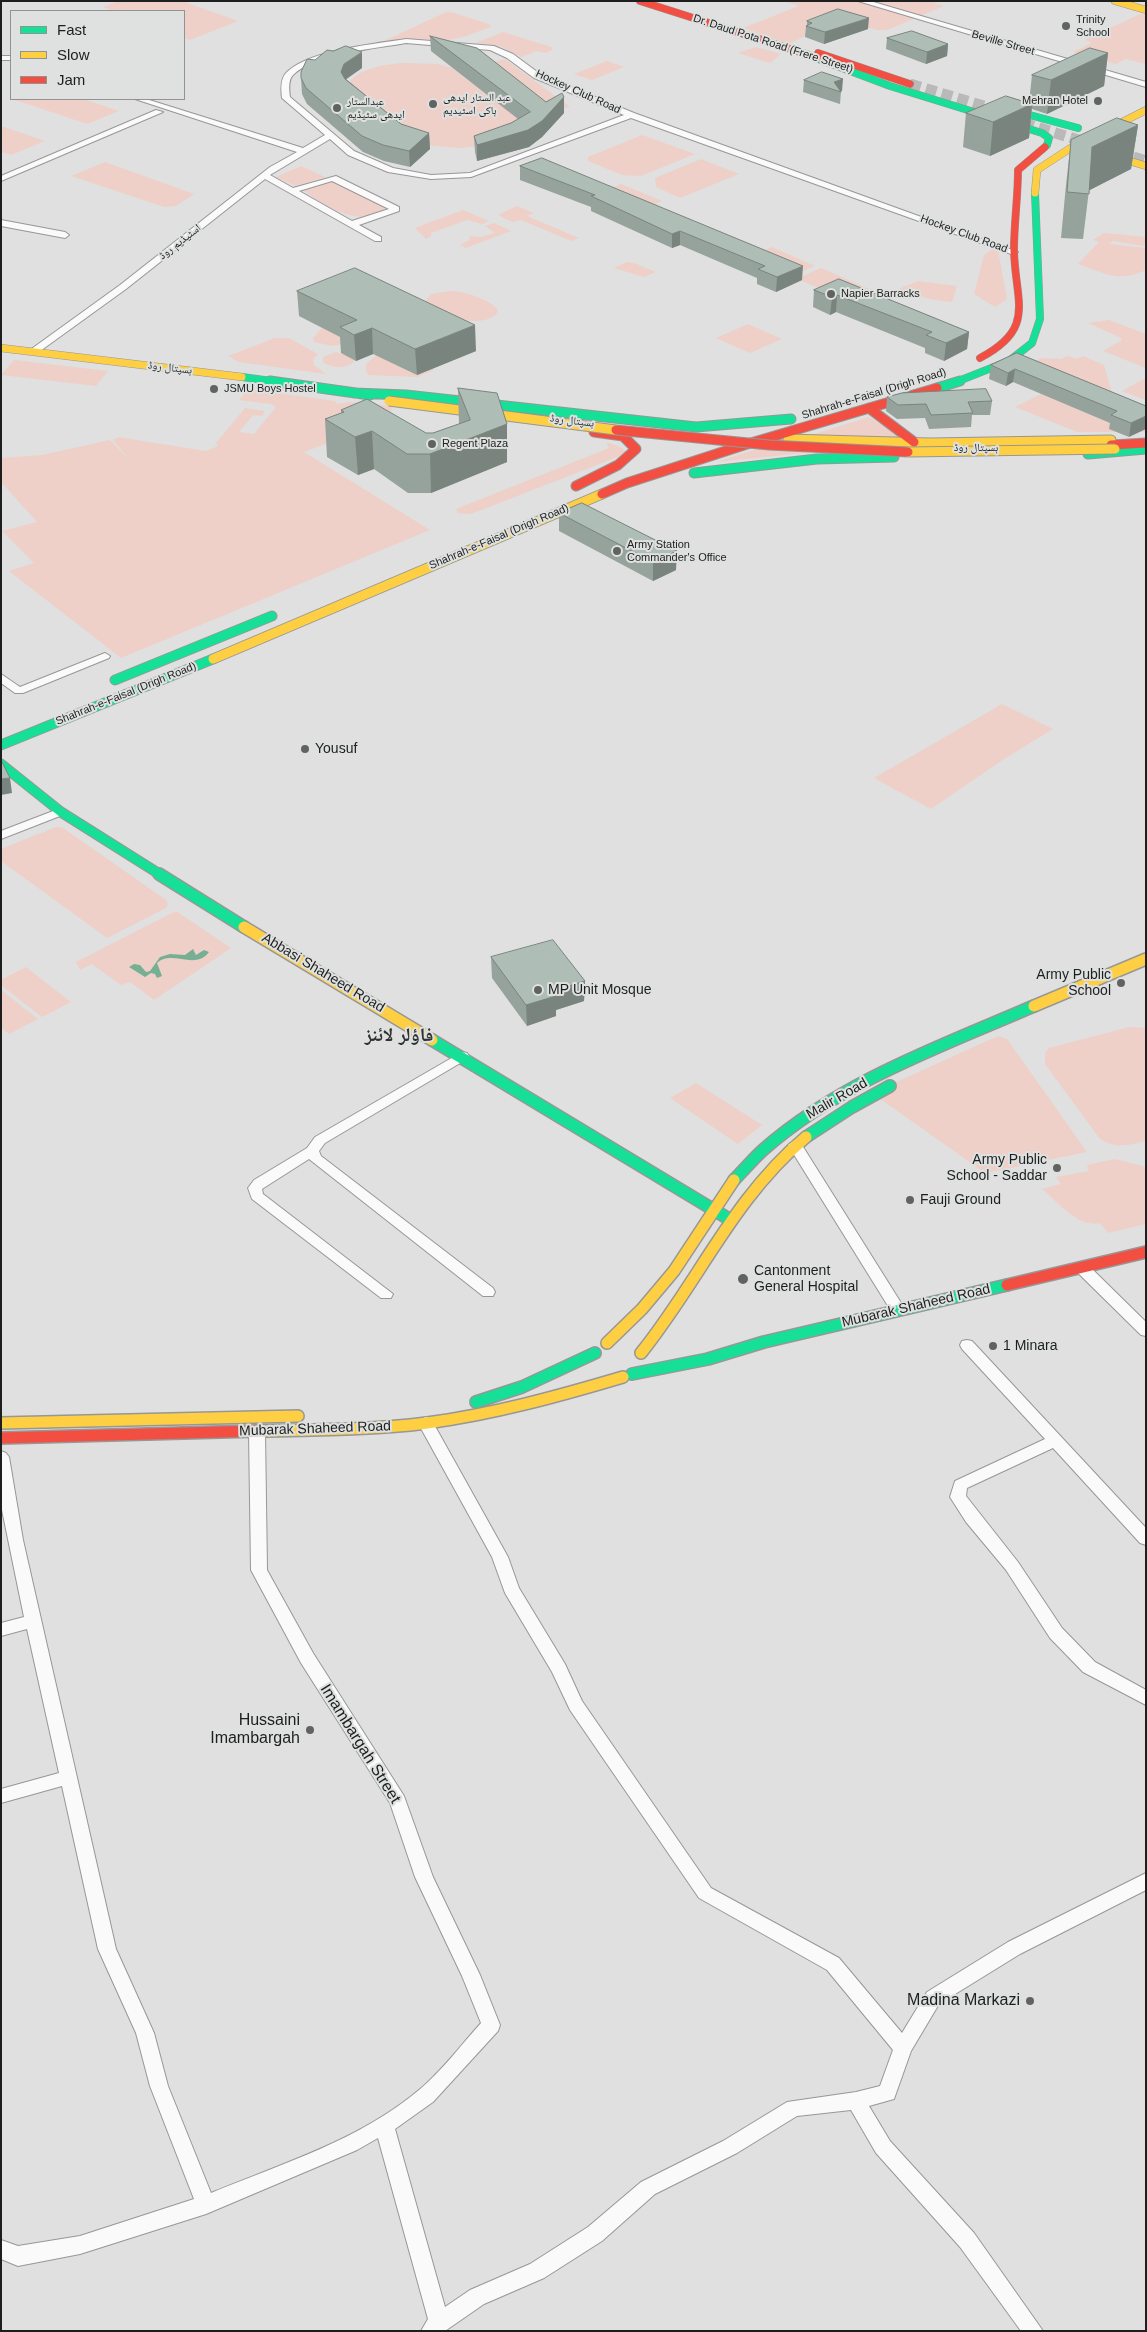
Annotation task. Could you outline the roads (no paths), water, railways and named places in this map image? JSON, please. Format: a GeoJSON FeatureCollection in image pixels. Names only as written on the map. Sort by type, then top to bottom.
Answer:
{"type":"FeatureCollection","features":[{"type":"Feature","properties":{"kind":"main road","name":"Dr. Daud Pota Road (Frere Street)"},"geometry":{"type":"LineString","coordinates":[[640,1],[808,55],[911,84],[660,1]]}},
{"type":"Feature","properties":{"kind":"main road"},"geometry":{"type":"LineString","coordinates":[[1115,1],[1146,10]]}},
{"type":"Feature","properties":{"kind":"main road"},"geometry":{"type":"LineString","coordinates":[[1129,1],[1146,6]]}},
{"type":"Feature","properties":{"kind":"main road"},"geometry":{"type":"LineString","coordinates":[[808,55],[890,86],[1042,133],[1049,138],[1048,145]]}},
{"type":"Feature","properties":{"kind":"main road"},"geometry":{"type":"LineString","coordinates":[[1129,105],[1146,98]]}},
{"type":"Feature","properties":{"kind":"main road"},"geometry":{"type":"LineString","coordinates":[[973,361],[991,353],[1011,337],[1020,316],[1014,252],[1018,170],[1026,160],[1082,126],[1016,111]]}},
{"type":"Feature","properties":{"kind":"main road"},"geometry":{"type":"LineString","coordinates":[[1084,151],[1084,147],[1090,142],[1106,140],[1109,134],[1125,125],[1143,111]]}},
{"type":"Feature","properties":{"kind":"main road"},"geometry":{"type":"LineString","coordinates":[[1035,183],[1037,170],[1069,149],[1143,111]]}},
{"type":"Feature","properties":{"kind":"main road"},"geometry":{"type":"LineString","coordinates":[[1035,183],[1072,155],[1084,151],[1099,152],[1146,166]]}},
{"type":"Feature","properties":{"kind":"main road","name":"Shahrah-e-Faisal (Drigh Road)"},"geometry":{"type":"LineString","coordinates":[[1,745],[208,662],[627,483],[771,437],[967,379],[1009,361],[1032,344],[1040,319],[1035,183]]}},
{"type":"Feature","properties":{"kind":"main road","name":"ہسپتال روڈ"},"geometry":{"type":"LineString","coordinates":[[1,348],[673,437],[824,449],[992,452],[1113,447],[1146,448]]}},
{"type":"Feature","properties":{"kind":"main road","name":"ہسپتال روڈ"},"geometry":{"type":"LineString","coordinates":[[1,354],[354,395]]}},
{"type":"Feature","properties":{"kind":"main road","name":"Shahrah-e-Faisal (Drigh Road)"},"geometry":{"type":"LineString","coordinates":[[354,395],[406,395],[696,427],[796,417],[687,450]]}},
{"type":"Feature","properties":{"kind":"main road","name":"Shahrah-e-Faisal (Drigh Road)"},"geometry":{"type":"LineString","coordinates":[[354,395],[368,402],[428,412],[623,436],[636,449],[633,456],[572,488],[632,468]]}},
{"type":"Feature","properties":{"kind":"main road"},"geometry":{"type":"LineString","coordinates":[[869,408],[914,442]]}},
{"type":"Feature","properties":{"kind":"main road"},"geometry":{"type":"LineString","coordinates":[[771,437],[809,440],[914,442],[1146,442]]}},
{"type":"Feature","properties":{"kind":"main road"},"geometry":{"type":"LineString","coordinates":[[809,440],[827,458]]}},
{"type":"Feature","properties":{"kind":"main road","name":"ہسپتال روڈ"},"geometry":{"type":"LineString","coordinates":[[1113,447],[1146,442]]}},
{"type":"Feature","properties":{"kind":"main road"},"geometry":{"type":"LineString","coordinates":[[627,483],[707,471],[827,458],[1091,454],[1146,448]]}},
{"type":"Feature","properties":{"kind":"main road","name":"Shahrah-e-Faisal (Drigh Road)"},"geometry":{"type":"LineString","coordinates":[[102,686],[284,610]]}},
{"type":"Feature","properties":{"kind":"main road","name":"Abbasi Shaheed Road"},"geometry":{"type":"LineString","coordinates":[[1,764],[61,812],[236,922],[462,1056],[729,1219]]}},
{"type":"Feature","properties":{"kind":"main road","name":"Malir Road"},"geometry":{"type":"LineString","coordinates":[[465,1404],[499,1397],[594,1358],[650,1300],[694,1243],[729,1184],[748,1164],[800,1120],[837,1097],[956,1039],[1146,959]]}},
{"type":"Feature","properties":{"kind":"main road"},"geometry":{"type":"LineString","coordinates":[[1092,995],[1146,972]]}},
{"type":"Feature","properties":{"kind":"main road","name":"Malir Road"},"geometry":{"type":"LineString","coordinates":[[628,1375],[641,1366],[641,1354],[676,1308],[729,1219],[752,1187],[795,1145],[840,1114],[902,1080]]}},
{"type":"Feature","properties":{"kind":"main road","name":"Mubarak Shaheed Road"},"geometry":{"type":"LineString","coordinates":[[1,1438],[257,1432],[370,1428],[426,1423],[539,1402],[628,1375],[687,1363],[764,1342],[1146,1252]]}},
{"type":"Feature","properties":{"kind":"main road"},"geometry":{"type":"LineString","coordinates":[[607,1344],[627,1343],[641,1354]]}},
{"type":"Feature","properties":{"kind":"main road","name":"Mubarak Shaheed Road"},"geometry":{"type":"LineString","coordinates":[[641,1354],[687,1363]]}},
{"type":"Feature","properties":{"kind":"main road"},"geometry":{"type":"LineString","coordinates":[[602,1373],[609,1376],[628,1375]]}},
{"type":"Feature","properties":{"kind":"main road","name":"Mubarak Shaheed Road"},"geometry":{"type":"LineString","coordinates":[[1,1423],[312,1415]]}},
{"type":"Feature","properties":{"kind":"street","name":"Beville Street"},"geometry":{"type":"LineString","coordinates":[[861,1],[1146,85]]}},
{"type":"Feature","properties":{"kind":"street","name":"Hockey Club Road"},"geometry":{"type":"LineString","coordinates":[[631,115],[471,175],[431,177],[377,165],[351,153],[286,98],[285,85],[289,74],[309,62],[345,51],[406,42],[467,46],[502,51],[537,76],[631,115],[1014,252]]}},
{"type":"Feature","properties":{"kind":"street"},"geometry":{"type":"LineString","coordinates":[[142,100],[302,152]]}},
{"type":"Feature","properties":{"kind":"street"},"geometry":{"type":"LineString","coordinates":[[1,179],[159,112]]}},
{"type":"Feature","properties":{"kind":"street","name":"اسٹیڈیم روڈ"},"geometry":{"type":"LineString","coordinates":[[32,352],[123,286],[273,169],[330,136]]}},
{"type":"Feature","properties":{"kind":"street"},"geometry":{"type":"LineString","coordinates":[[266,176],[378,239]]}},
{"type":"Feature","properties":{"kind":"street"},"geometry":{"type":"LineString","coordinates":[[292,191],[333,178],[396,209],[352,224]]}},
{"type":"Feature","properties":{"kind":"street"},"geometry":{"type":"LineString","coordinates":[[3,224],[65,235]]}},
{"type":"Feature","properties":{"kind":"street"},"geometry":{"type":"LineString","coordinates":[[1,677],[19,691],[106,656]]}},
{"type":"Feature","properties":{"kind":"street"},"geometry":{"type":"LineString","coordinates":[[1,835],[61,812]]}},
{"type":"Feature","properties":{"kind":"street"},"geometry":{"type":"LineString","coordinates":[[386,1294],[257,1196],[255,1188],[259,1182],[312,1151],[320,1140],[462,1056]]}},
{"type":"Feature","properties":{"kind":"street"},"geometry":{"type":"LineString","coordinates":[[795,1145],[898,1310]]}},
{"type":"Feature","properties":{"kind":"street"},"geometry":{"type":"LineString","coordinates":[[312,1151],[316,1159],[488,1292]]}},
{"type":"Feature","properties":{"kind":"street"},"geometry":{"type":"LineString","coordinates":[[1082,1268],[1146,1331]]}},
{"type":"Feature","properties":{"kind":"street"},"geometry":{"type":"LineString","coordinates":[[967,1345],[1146,1540]]}},
{"type":"Feature","properties":{"kind":"street"},"geometry":{"type":"LineString","coordinates":[[426,1423],[500,1557],[511,1589],[559,1669],[576,1705],[705,1893],[833,1964],[903,2048]]}},
{"type":"Feature","properties":{"kind":"street","name":"Imambargah Street"},"geometry":{"type":"LineString","coordinates":[[257,1432],[259,1570],[308,1661],[398,1801],[424,1877],[471,1975],[491,2025],[426,2096],[384,2125]]}},
{"type":"Feature","properties":{"kind":"street"},"geometry":{"type":"LineString","coordinates":[[1055,1441],[960,1485],[958,1497],[972,1518],[1012,1566],[1056,1634],[1089,1667],[1146,1698]]}},
{"type":"Feature","properties":{"kind":"street"},"geometry":{"type":"LineString","coordinates":[[1,1457],[15,1540],[107,1948],[145,2033],[159,2086],[206,2205]]}},
{"type":"Feature","properties":{"kind":"street"},"geometry":{"type":"LineString","coordinates":[[1,1630],[34,1621]]}},
{"type":"Feature","properties":{"kind":"street"},"geometry":{"type":"LineString","coordinates":[[1,1796],[68,1777]]}},
{"type":"Feature","properties":{"kind":"street"},"geometry":{"type":"LineString","coordinates":[[1,2249],[18,2256],[80,2246],[206,2205],[350,2144],[384,2125],[435,2326],[477,2297],[537,2271],[595,2234],[648,2188],[730,2147],[794,2108],[856,2100],[888,2093],[903,2048],[933,1998],[1014,1948],[1146,1880]]}},
{"type":"Feature","properties":{"kind":"street"},"geometry":{"type":"LineString","coordinates":[[856,2100],[883,2146],[967,2240],[1033,2331]]}},
{"type":"Feature","properties":{"kind":"tunnel"},"geometry":{"type":"LineString","coordinates":[[910,84],[1007,113]]}},
{"type":"Feature","properties":{"kind":"tunnel"},"geometry":{"type":"LineString","coordinates":[[1023,123],[1146,161]]}},
{"type":"Feature","properties":{"kind":"place","name":"Trinity School"},"geometry":{"type":"Point","coordinates":[1066,26]}},
{"type":"Feature","properties":{"kind":"place","name":"Mehran Hotel"},"geometry":{"type":"Point","coordinates":[1098,101]}},
{"type":"Feature","properties":{"kind":"place","name":"عبد الستار ایدھی ہاکی اسٹیدیم"},"geometry":{"type":"Point","coordinates":[433,104]}},
{"type":"Feature","properties":{"kind":"place","name":"عبدالستار ایدھی سٹیڈیم"},"geometry":{"type":"Point","coordinates":[337,108]}},
{"type":"Feature","properties":{"kind":"place","name":"Napier Barracks"},"geometry":{"type":"Point","coordinates":[831,294]}},
{"type":"Feature","properties":{"kind":"place","name":"JSMU Boys Hostel"},"geometry":{"type":"Point","coordinates":[214,389]}},
{"type":"Feature","properties":{"kind":"place","name":"Regent Plaza"},"geometry":{"type":"Point","coordinates":[432,444]}},
{"type":"Feature","properties":{"kind":"place","name":"Army Station Commander's Office"},"geometry":{"type":"Point","coordinates":[617,551]}},
{"type":"Feature","properties":{"kind":"place","name":"Yousuf"},"geometry":{"type":"Point","coordinates":[305,749]}},
{"type":"Feature","properties":{"kind":"place","name":"Army Public School"},"geometry":{"type":"Point","coordinates":[1121,983]}},
{"type":"Feature","properties":{"kind":"place","name":"MP Unit Mosque"},"geometry":{"type":"Point","coordinates":[538,990]}},
{"type":"Feature","properties":{"kind":"place","name":"Army Public School - Saddar"},"geometry":{"type":"Point","coordinates":[1057,1168]}},
{"type":"Feature","properties":{"kind":"place","name":"Fauji Ground"},"geometry":{"type":"Point","coordinates":[910,1200]}},
{"type":"Feature","properties":{"kind":"place","name":"Cantonment General Hospital"},"geometry":{"type":"Point","coordinates":[743,1279]}},
{"type":"Feature","properties":{"kind":"place","name":"1 Minara"},"geometry":{"type":"Point","coordinates":[993,1346]}},
{"type":"Feature","properties":{"kind":"place","name":"Hussaini Imambargah"},"geometry":{"type":"Point","coordinates":[310,1730]}},
{"type":"Feature","properties":{"kind":"place","name":"Madina Markazi"},"geometry":{"type":"Point","coordinates":[1030,2001]}},
{"type":"Feature","properties":{"kind":"district","name":"فاؤلر لائنز"},"geometry":{"type":"Point","coordinates":[399,1036]}}]}
